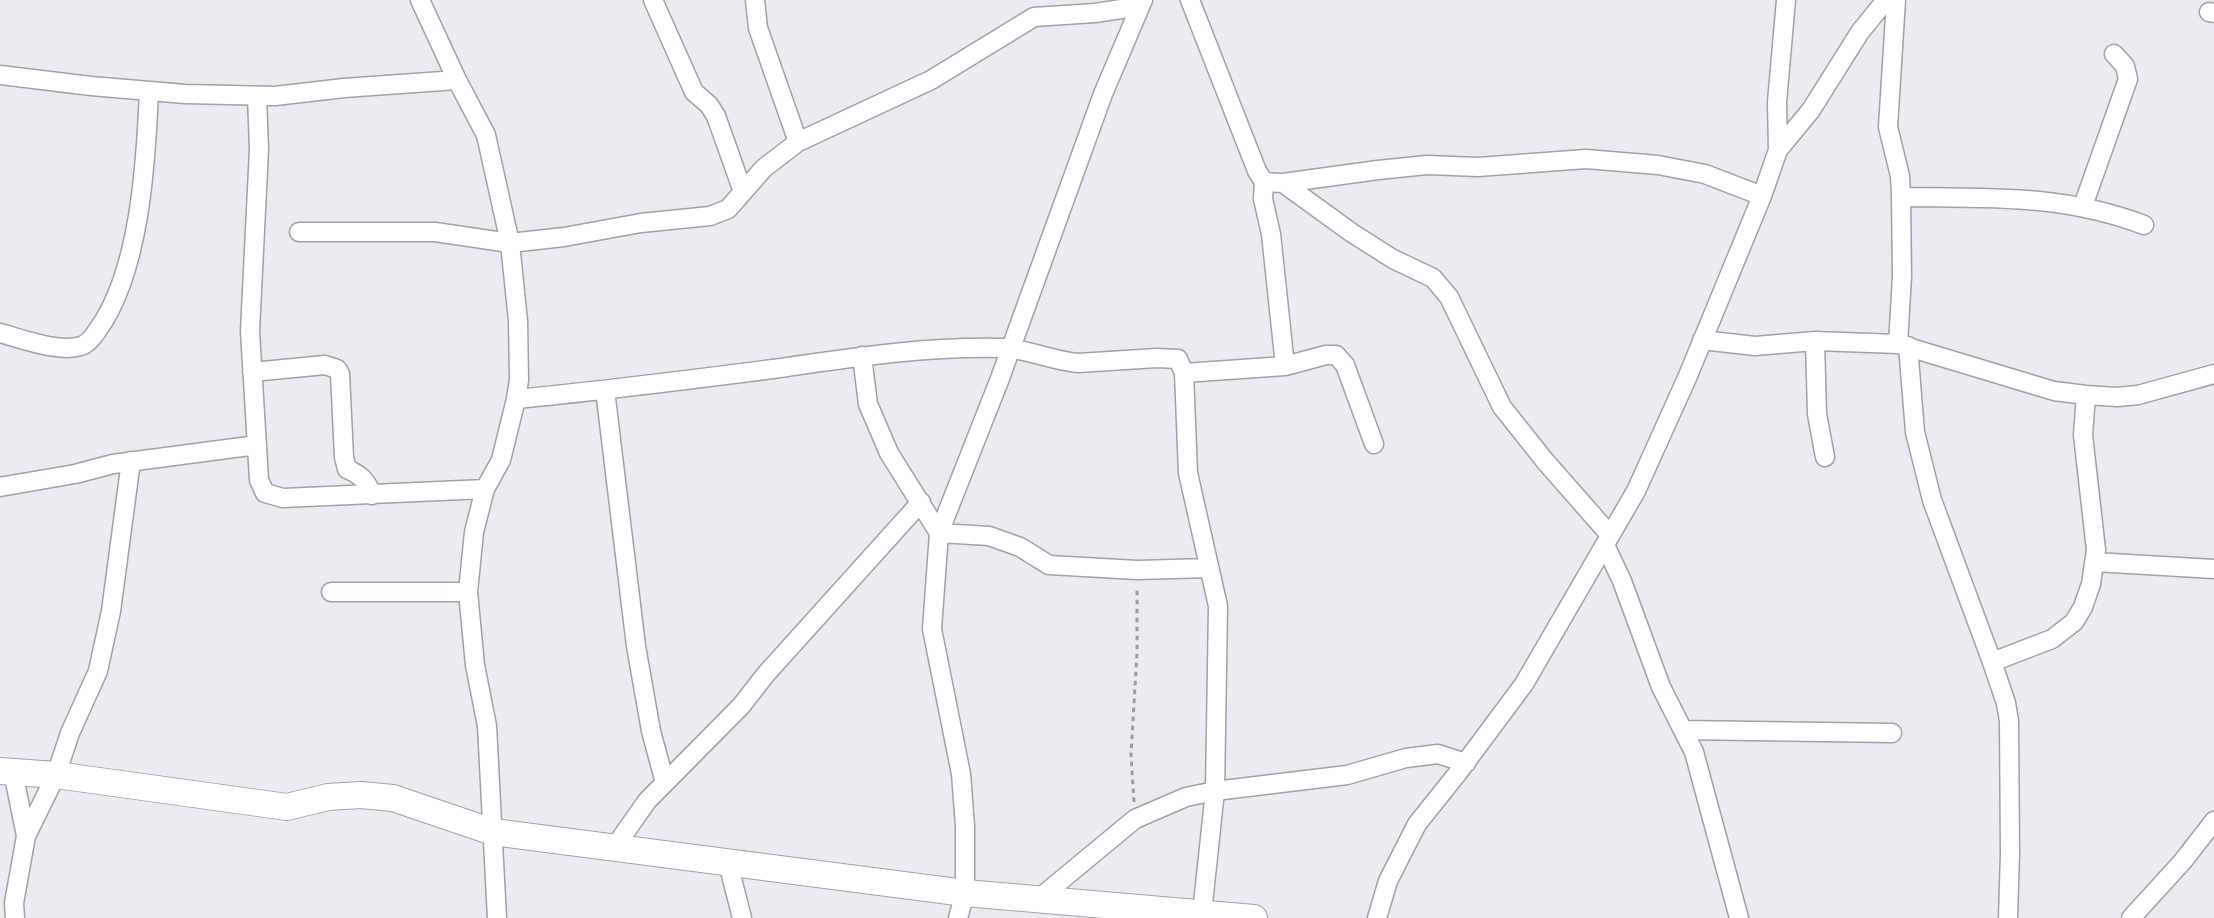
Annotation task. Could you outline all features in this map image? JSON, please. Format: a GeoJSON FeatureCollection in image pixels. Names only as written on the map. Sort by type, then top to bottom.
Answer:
{"type":"FeatureCollection","features":[{"type":"Feature","properties":{"kind":"street"},"geometry":{"type":"LineString","coordinates":[[420,0],[457,80],[486,135],[510,243],[518,321],[519,380],[516,399],[501,460],[485,489],[474,532],[468,592],[476,664],[487,726],[497,918]]}},
{"type":"Feature","properties":{"kind":"street"},"geometry":{"type":"LineString","coordinates":[[653,0],[694,92],[709,105],[716,116],[743,192]]}},
{"type":"Feature","properties":{"kind":"street"},"geometry":{"type":"LineString","coordinates":[[755,0],[758,28],[798,142]]}},
{"type":"Feature","properties":{"kind":"street"},"geometry":{"type":"LineString","coordinates":[[1190,0],[1257,171],[1264,182],[1263,199],[1270,234],[1285,366]]}},
{"type":"Feature","properties":{"kind":"street"},"geometry":{"type":"LineString","coordinates":[[1778,150],[1777,102],[1786,0]]}},
{"type":"Feature","properties":{"kind":"street"},"geometry":{"type":"LineString","coordinates":[[1377,918],[1388,881],[1418,824],[1524,684],[1636,491],[1702,340],[1778,150],[1811,111],[1860,32],[1886,0]]}},
{"type":"Feature","properties":{"kind":"street"},"geometry":{"type":"LineString","coordinates":[[1896,0],[1888,127],[1900,176],[1903,345],[1915,432],[1932,500],[2006,703],[2009,721],[2008,918]]}},
{"type":"Feature","properties":{"kind":"street"},"geometry":{"type":"LineString","coordinates":[[299,232],[435,232],[510,243],[564,237],[641,223],[710,216],[728,209],[764,168],[798,142],[931,80],[1032,9],[1095,13],[1142,3]]}},
{"type":"Feature","properties":{"kind":"street"},"geometry":{"type":"LineString","coordinates":[[958,918],[965,893],[965,826],[961,774],[932,629],[939,533],[1010,349],[1103,94],[1142,3]]}},
{"type":"Feature","properties":{"kind":"street"},"geometry":{"type":"LineString","coordinates":[[2083,206],[2128,79],[2125,66],[2114,54]]}},
{"type":"Feature","properties":{"kind":"street"},"geometry":{"type":"LineString","coordinates":[[0,75],[149,92],[257,96],[457,80]]}},
{"type":"Feature","properties":{"kind":"street"},"geometry":{"type":"LineString","coordinates":[[0,333],[62,348],[82,346],[92,338],[106,319],[125,272],[137,219],[147,144],[149,92]]}},
{"type":"Feature","properties":{"kind":"street"},"geometry":{"type":"LineString","coordinates":[[257,96],[259,149],[250,321],[256,446],[260,480],[265,493],[284,498],[485,489]]}},
{"type":"Feature","properties":{"kind":"street"},"geometry":{"type":"LineString","coordinates":[[1264,182],[1283,183],[1427,165],[1478,167],[1586,159],[1658,165],[1705,174],[1761,196]]}},
{"type":"Feature","properties":{"kind":"street"},"geometry":{"type":"LineString","coordinates":[[1283,183],[1352,233],[1393,258],[1434,278],[1449,297],[1502,406],[1607,540],[1661,687],[1694,752],[1739,918]]}},
{"type":"Feature","properties":{"kind":"street"},"geometry":{"type":"LineString","coordinates":[[1901,197],[2043,200],[2083,206],[2144,225]]}},
{"type":"Feature","properties":{"kind":"street"},"geometry":{"type":"LineString","coordinates":[[1702,340],[1755,346],[1815,341],[1903,345],[2054,391],[2086,395],[2117,397],[2138,395],[2214,374]]}},
{"type":"Feature","properties":{"kind":"street"},"geometry":{"type":"LineString","coordinates":[[1815,341],[1817,414],[1825,457]]}},
{"type":"Feature","properties":{"kind":"street"},"geometry":{"type":"LineString","coordinates":[[516,399],[605,390],[893,351],[1010,349],[1078,363],[1157,358],[1178,359],[1184,373],[1188,473],[1218,606],[1215,791],[1204,915]]}},
{"type":"Feature","properties":{"kind":"street"},"geometry":{"type":"LineString","coordinates":[[1184,373],[1285,366],[1326,355],[1336,355],[1345,365],[1374,444]]}},
{"type":"Feature","properties":{"kind":"street"},"geometry":{"type":"LineString","coordinates":[[862,356],[868,404],[889,453],[939,533]]}},
{"type":"Feature","properties":{"kind":"street"},"geometry":{"type":"LineString","coordinates":[[252,372],[325,365],[337,369],[340,374],[344,457],[348,469],[368,483],[372,495]]}},
{"type":"Feature","properties":{"kind":"street"},"geometry":{"type":"LineString","coordinates":[[605,390],[636,646],[651,731],[664,783]]}},
{"type":"Feature","properties":{"kind":"street"},"geometry":{"type":"LineString","coordinates":[[1992,662],[2052,639],[2074,622],[2083,607],[2091,584],[2096,550],[2083,435],[2086,395]]}},
{"type":"Feature","properties":{"kind":"street"},"geometry":{"type":"LineString","coordinates":[[0,487],[75,474],[131,461],[256,446]]}},
{"type":"Feature","properties":{"kind":"street"},"geometry":{"type":"LineString","coordinates":[[10,908],[26,836],[56,775],[70,733],[98,671],[111,611],[131,461]]}},
{"type":"Feature","properties":{"kind":"street"},"geometry":{"type":"LineString","coordinates":[[614,848],[647,801],[741,706],[766,674],[921,502]]}},
{"type":"Feature","properties":{"kind":"street"},"geometry":{"type":"LineString","coordinates":[[939,533],[989,536],[1020,547],[1048,565],[1137,570],[1209,568]]}},
{"type":"Feature","properties":{"kind":"street"},"geometry":{"type":"LineString","coordinates":[[2095,562],[2214,569]]}},
{"type":"Feature","properties":{"kind":"street"},"geometry":{"type":"LineString","coordinates":[[331,592],[468,592]]}},
{"type":"Feature","properties":{"kind":"street"},"geometry":{"type":"LineString","coordinates":[[1683,730],[1892,733]]}},
{"type":"Feature","properties":{"kind":"street"},"geometry":{"type":"LineString","coordinates":[[1036,901],[1135,819],[1186,797],[1215,791],[1347,775],[1406,758],[1438,754],[1466,763]]}},
{"type":"Feature","properties":{"kind":"street"},"geometry":{"type":"LineString","coordinates":[[26,836],[6,771],[56,775],[287,807],[328,797],[361,795],[393,798],[493,832],[965,893],[1036,901],[1254,918]]}},
{"type":"Feature","properties":{"kind":"street"},"geometry":{"type":"LineString","coordinates":[[2131,918],[2170,876],[2214,821]]}},
{"type":"Feature","properties":{"kind":"street"},"geometry":{"type":"LineString","coordinates":[[728,863],[742,918]]}},
{"type":"Feature","properties":{"kind":"path"},"geometry":{"type":"LineString","coordinates":[[1135,819],[1131,754],[1137,653],[1137,570]]}}]}
